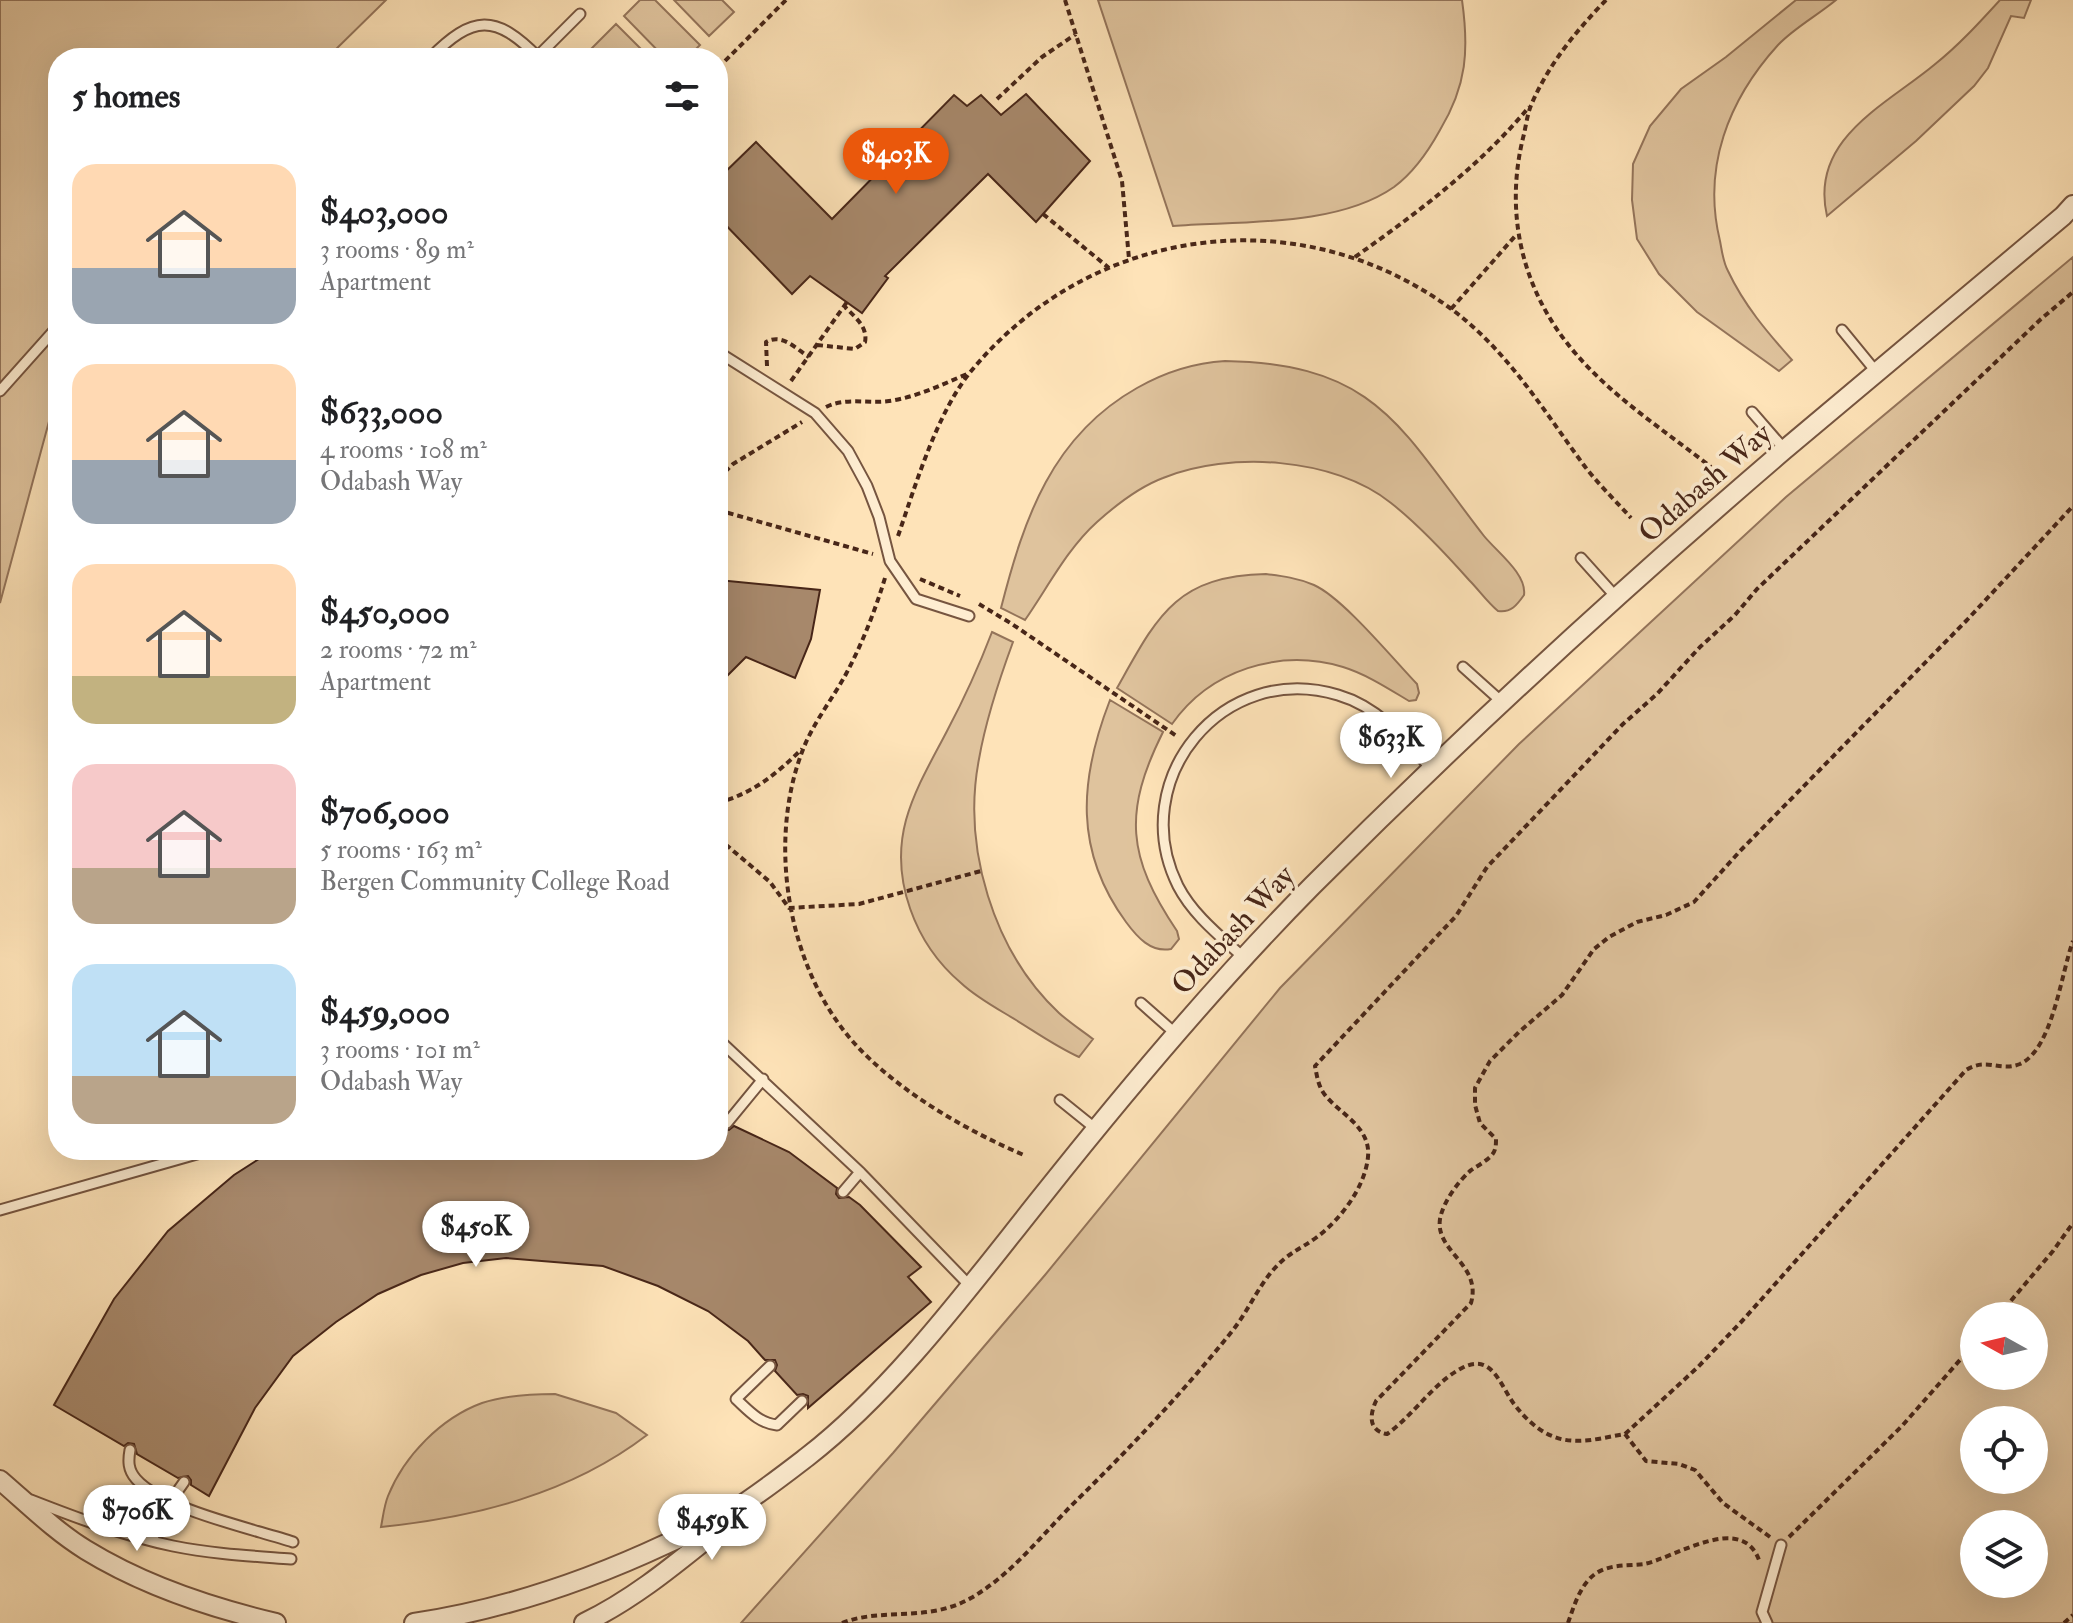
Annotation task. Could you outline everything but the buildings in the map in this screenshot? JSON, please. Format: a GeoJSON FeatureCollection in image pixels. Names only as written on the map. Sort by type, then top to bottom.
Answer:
{"type":"FeatureCollection","features":[{"type":"Feature","properties":{"kind":"street","name":"Odabash Way"},"geometry":{"type":"LineString","coordinates":[[414,1623],[450,1618],[509,1603],[640,1556],[722,1518],[810,1455],[897,1370],[970,1286],[1176,1034],[1310,888],[1502,702],[1616,597],[2073,205]]}},
{"type":"Feature","properties":{"kind":"street"},"geometry":{"type":"LineString","coordinates":[[584,1623],[613,1609],[657,1579],[810,1455]]}},
{"type":"Feature","properties":{"kind":"street"},"geometry":{"type":"LineString","coordinates":[[0,1480],[86,1550],[130,1574],[198,1601],[276,1623]]}},
{"type":"Feature","properties":{"kind":"lane"},"geometry":{"type":"LineString","coordinates":[[547,48],[580,14]]}},
{"type":"Feature","properties":{"kind":"lane"},"geometry":{"type":"LineString","coordinates":[[440,48],[454,34],[477,24],[501,27],[529,48]]}},
{"type":"Feature","properties":{"kind":"lane"},"geometry":{"type":"LineString","coordinates":[[1842,330],[1878,374]]}},
{"type":"Feature","properties":{"kind":"lane"},"geometry":{"type":"LineString","coordinates":[[0,391],[48,337]]}},
{"type":"Feature","properties":{"kind":"lane"},"geometry":{"type":"LineString","coordinates":[[728,357],[815,413],[848,451],[879,517],[890,561],[916,599],[969,616]]}},
{"type":"Feature","properties":{"kind":"lane"},"geometry":{"type":"LineString","coordinates":[[1752,412],[1785,450]]}},
{"type":"Feature","properties":{"kind":"lane"},"geometry":{"type":"LineString","coordinates":[[1581,558],[1616,597]]}},
{"type":"Feature","properties":{"kind":"lane"},"geometry":{"type":"LineString","coordinates":[[1463,667],[1502,702]]}},
{"type":"Feature","properties":{"kind":"lane"},"geometry":{"type":"LineString","coordinates":[[1244,958],[1200,917],[1179,888],[1167,858],[1162,826],[1167,786],[1181,754],[1201,729],[1226,709],[1257,695],[1286,689],[1312,689],[1340,695],[1394,726],[1432,770]]}},
{"type":"Feature","properties":{"kind":"lane"},"geometry":{"type":"LineString","coordinates":[[1141,1003],[1176,1034]]}},
{"type":"Feature","properties":{"kind":"lane"},"geometry":{"type":"LineString","coordinates":[[728,1048],[860,1172],[970,1286]]}},
{"type":"Feature","properties":{"kind":"lane"},"geometry":{"type":"LineString","coordinates":[[728,1122],[763,1079]]}},
{"type":"Feature","properties":{"kind":"lane"},"geometry":{"type":"LineString","coordinates":[[1060,1100],[1096,1129]]}},
{"type":"Feature","properties":{"kind":"lane"},"geometry":{"type":"LineString","coordinates":[[0,1210],[176,1160]]}},
{"type":"Feature","properties":{"kind":"lane"},"geometry":{"type":"LineString","coordinates":[[843,1192],[860,1172]]}},
{"type":"Feature","properties":{"kind":"lane"},"geometry":{"type":"LineString","coordinates":[[770,1366],[736,1399],[756,1417],[777,1425],[802,1401]]}},
{"type":"Feature","properties":{"kind":"lane"},"geometry":{"type":"LineString","coordinates":[[130,1450],[128,1463],[135,1479],[170,1502],[293,1542]]}},
{"type":"Feature","properties":{"kind":"lane"},"geometry":{"type":"LineString","coordinates":[[152,1540],[170,1502],[184,1482]]}},
{"type":"Feature","properties":{"kind":"lane"},"geometry":{"type":"LineString","coordinates":[[17,1494],[74,1517],[152,1540],[227,1555],[291,1559]]}},
{"type":"Feature","properties":{"kind":"lane"},"geometry":{"type":"LineString","coordinates":[[1767,1623],[1762,1612],[1781,1545]]}},
{"type":"Feature","properties":{"kind":"path"},"geometry":{"type":"LineString","coordinates":[[728,58],[786,0]]}},
{"type":"Feature","properties":{"kind":"path"},"geometry":{"type":"LineString","coordinates":[[1065,0],[1122,181],[1129,259]]}},
{"type":"Feature","properties":{"kind":"path"},"geometry":{"type":"LineString","coordinates":[[1355,257],[1419,212],[1509,132],[1531,105],[1555,59],[1606,0]]}},
{"type":"Feature","properties":{"kind":"path"},"geometry":{"type":"LineString","coordinates":[[997,99],[1042,57],[1076,34]]}},
{"type":"Feature","properties":{"kind":"path"},"geometry":{"type":"LineString","coordinates":[[1531,105],[1515,186],[1517,234],[1534,286],[1550,320],[1576,354],[1612,389],[1711,467]]}},
{"type":"Feature","properties":{"kind":"path"},"geometry":{"type":"LineString","coordinates":[[1043,214],[1109,268]]}},
{"type":"Feature","properties":{"kind":"path"},"geometry":{"type":"LineString","coordinates":[[1451,309],[1517,234]]}},
{"type":"Feature","properties":{"kind":"path"},"geometry":{"type":"LineString","coordinates":[[1026,1156],[989,1140],[905,1088],[855,1044],[827,1008],[813,977],[789,908],[783,851],[791,794],[804,747],[848,672],[877,606],[937,429],[970,372],[1008,332],[1063,290],[1129,259],[1163,249],[1233,240],[1280,240],[1355,257],[1404,278],[1451,309],[1489,341],[1525,382],[1585,467],[1631,518]]}},
{"type":"Feature","properties":{"kind":"path"},"geometry":{"type":"LineString","coordinates":[[842,1623],[857,1618],[916,1616],[947,1608],[981,1592],[1020,1560],[1154,1423],[1235,1327],[1272,1272],[1291,1252],[1316,1238],[1338,1219],[1364,1173],[1368,1155],[1364,1135],[1323,1093],[1315,1066],[1456,916],[1487,867],[1623,724],[1657,694],[1757,589],[2073,292]]}},
{"type":"Feature","properties":{"kind":"path"},"geometry":{"type":"LineString","coordinates":[[778,375],[790,383],[846,304],[865,331],[865,342],[855,349],[817,345]]}},
{"type":"Feature","properties":{"kind":"path"},"geometry":{"type":"LineString","coordinates":[[767,367],[765,346],[772,339],[784,340],[809,357]]}},
{"type":"Feature","properties":{"kind":"path"},"geometry":{"type":"LineString","coordinates":[[728,469],[838,401],[887,402],[927,392],[970,372]]}},
{"type":"Feature","properties":{"kind":"path"},"geometry":{"type":"LineString","coordinates":[[2073,506],[1694,902],[1666,915],[1637,922],[1594,949],[1562,995],[1519,1032],[1480,1074],[1475,1088],[1475,1105],[1480,1123],[1496,1139],[1495,1149],[1491,1157],[1463,1179],[1440,1217],[1440,1229],[1446,1241],[1472,1279],[1471,1303],[1376,1401],[1371,1412],[1373,1427],[1387,1434],[1460,1369],[1475,1363],[1494,1371],[1526,1418],[1554,1437],[1578,1442],[1625,1434],[1725,1339],[1966,1070],[1976,1064],[2017,1065],[2039,1047],[2048,1027],[2073,941]]}},
{"type":"Feature","properties":{"kind":"path"},"geometry":{"type":"LineString","coordinates":[[728,513],[868,552],[973,601],[1012,624],[1189,745]]}},
{"type":"Feature","properties":{"kind":"path"},"geometry":{"type":"LineString","coordinates":[[728,800],[742,796],[773,777],[804,747]]}},
{"type":"Feature","properties":{"kind":"path"},"geometry":{"type":"LineString","coordinates":[[728,846],[770,882],[789,908]]}},
{"type":"Feature","properties":{"kind":"path"},"geometry":{"type":"LineString","coordinates":[[789,908],[859,904],[981,871]]}},
{"type":"Feature","properties":{"kind":"path"},"geometry":{"type":"LineString","coordinates":[[2010,1302],[2073,1223]]}},
{"type":"Feature","properties":{"kind":"path"},"geometry":{"type":"LineString","coordinates":[[1625,1434],[1646,1461],[1679,1464],[1695,1470],[1723,1503],[1781,1545],[1902,1426],[1960,1360]]}},
{"type":"Feature","properties":{"kind":"path"},"geometry":{"type":"LineString","coordinates":[[1568,1623],[1585,1585],[1593,1575],[1605,1568],[1645,1563],[1710,1540],[1735,1539],[1750,1545],[1758,1556],[1769,1592]]}},
{"type":"Feature","properties":{"kind":"path"},"geometry":{"type":"LineString","coordinates":[[2064,1623],[2073,1615]]}},
{"type":"Feature","properties":{"kind":"shaded area"},"geometry":{"type":"Polygon","coordinates":[[[0,0],[386,0],[337,48],[48,48],[48,425],[0,603],[0,0]]]}},
{"type":"Feature","properties":{"kind":"shaded area"},"geometry":{"type":"Polygon","coordinates":[[[640,0],[655,0],[700,45],[697,48],[655,48],[624,16],[640,0]]]}},
{"type":"Feature","properties":{"kind":"shaded area"},"geometry":{"type":"Polygon","coordinates":[[[674,0],[722,0],[734,12],[709,36],[674,0]]]}},
{"type":"Feature","properties":{"kind":"shaded area"},"geometry":{"type":"Polygon","coordinates":[[[1098,0],[1462,0],[1465,51],[1461,82],[1449,114],[1420,161],[1394,187],[1371,200],[1317,216],[1288,220],[1173,226],[1098,0]]]}},
{"type":"Feature","properties":{"kind":"shaded area"},"geometry":{"type":"Polygon","coordinates":[[[1796,0],[1836,0],[1784,39],[1760,66],[1733,112],[1717,161],[1714,187],[1715,214],[1726,268],[1749,307],[1792,360],[1779,371],[1697,312],[1659,274],[1637,239],[1632,200],[1633,164],[1650,126],[1681,89],[1796,0]]]}},
{"type":"Feature","properties":{"kind":"shaded area"},"geometry":{"type":"Polygon","coordinates":[[[2000,0],[2031,0],[2024,18],[2011,16],[1988,68],[1974,86],[1916,141],[1827,216],[1824,189],[1829,166],[1840,145],[1874,110],[1951,50],[2000,0]]]}},
{"type":"Feature","properties":{"kind":"shaded area"},"geometry":{"type":"Polygon","coordinates":[[[616,24],[640,48],[592,48],[616,24]]]}},
{"type":"Feature","properties":{"kind":"shaded area"},"geometry":{"type":"Polygon","coordinates":[[[2073,257],[2073,1623],[741,1623],[893,1453],[1045,1275],[1280,988],[1519,744],[1786,497],[2073,257]]]}},
{"type":"Feature","properties":{"kind":"shaded area"},"geometry":{"type":"Polygon","coordinates":[[[1225,361],[1277,365],[1318,374],[1352,389],[1380,409],[1405,434],[1484,536],[1516,571],[1524,587],[1524,595],[1519,602],[1510,609],[1498,611],[1422,530],[1368,488],[1311,468],[1249,462],[1189,469],[1145,486],[1112,509],[1086,533],[1025,620],[1001,608],[1032,511],[1063,455],[1083,430],[1108,408],[1147,382],[1190,366],[1225,361]]]}},
{"type":"Feature","properties":{"kind":"shaded area"},"geometry":{"type":"Polygon","coordinates":[[[1266,574],[1314,585],[1339,602],[1417,684],[1419,693],[1416,700],[1409,701],[1343,667],[1295,660],[1271,662],[1226,677],[1188,705],[1172,724],[1117,688],[1144,641],[1172,605],[1189,592],[1210,583],[1266,574]]]}},
{"type":"Feature","properties":{"kind":"shaded area"},"geometry":{"type":"Polygon","coordinates":[[[992,632],[1013,642],[993,700],[979,759],[975,827],[979,862],[1000,929],[1016,960],[1059,1013],[1093,1039],[1079,1057],[988,1003],[961,983],[945,967],[919,930],[904,887],[902,842],[910,808],[992,632]]]}},
{"type":"Feature","properties":{"kind":"shaded area"},"geometry":{"type":"Polygon","coordinates":[[[1110,700],[1163,732],[1141,786],[1136,834],[1148,880],[1177,931],[1179,939],[1171,949],[1151,946],[1126,922],[1097,869],[1090,842],[1087,814],[1092,758],[1110,700]]]}},
{"type":"Feature","properties":{"kind":"shaded area"},"geometry":{"type":"Polygon","coordinates":[[[555,1394],[616,1413],[647,1435],[586,1473],[521,1499],[452,1517],[381,1527],[395,1481],[414,1453],[438,1428],[491,1400],[555,1394]]]}}]}
